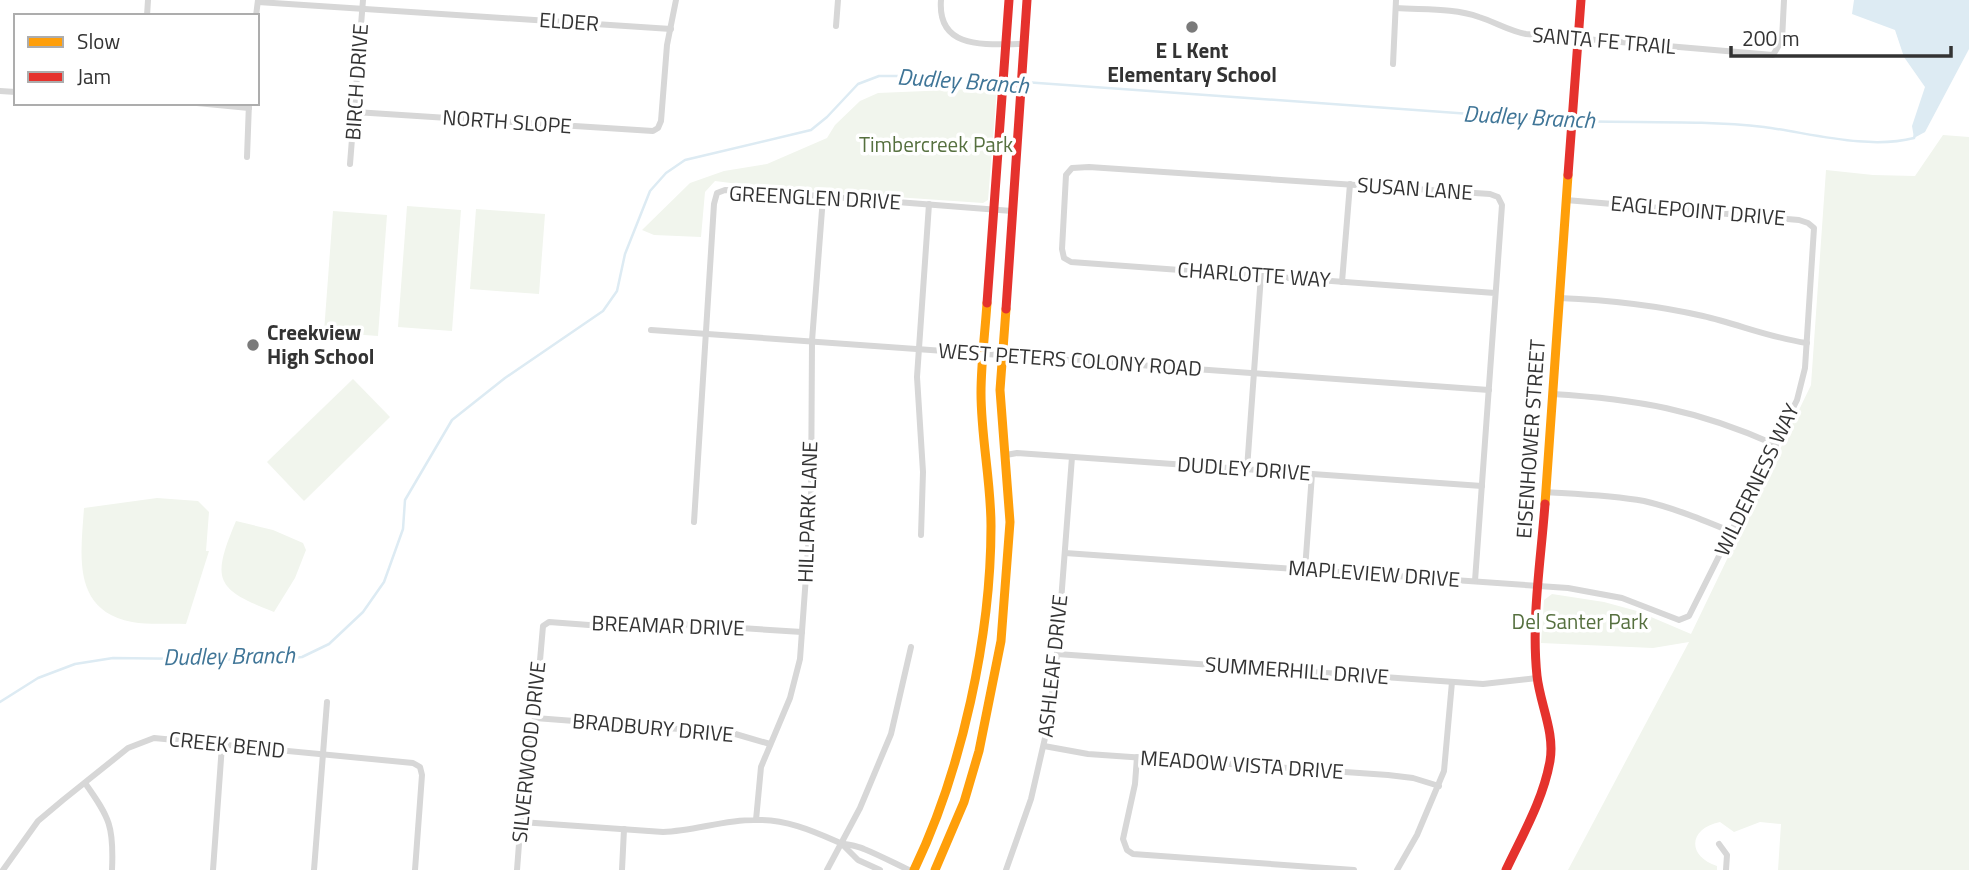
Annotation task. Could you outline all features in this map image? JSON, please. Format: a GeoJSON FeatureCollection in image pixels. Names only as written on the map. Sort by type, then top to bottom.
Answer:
{"type":"FeatureCollection","features":[{"type":"Feature","properties":{"kind":"main road"},"geometry":{"type":"LineString","coordinates":[[911,870],[941,808],[958,757],[986,607],[991,507],[982,416],[984,354],[1009,0]]}},
{"type":"Feature","properties":{"kind":"main road"},"geometry":{"type":"LineString","coordinates":[[935,870],[964,802],[979,751],[1001,641],[1010,522],[1000,390],[1027,0]]}},
{"type":"Feature","properties":{"kind":"main road","name":"EISENHOWER STREET"},"geometry":{"type":"LineString","coordinates":[[1506,870],[1545,789],[1551,744],[1537,678],[1535,641],[1581,0]]}},
{"type":"Feature","properties":{"kind":"street"},"geometry":{"type":"LineString","coordinates":[[671,29],[676,0]]}},
{"type":"Feature","properties":{"kind":"street"},"geometry":{"type":"LineString","coordinates":[[836,26],[838,0]]}},
{"type":"Feature","properties":{"kind":"street"},"geometry":{"type":"LineString","coordinates":[[941,0],[943,22],[951,34],[1005,49],[1024,49]]}},
{"type":"Feature","properties":{"kind":"street","name":"SANTA FE TRAIL"},"geometry":{"type":"LineString","coordinates":[[1396,4],[1478,16],[1516,32],[1577,40],[1773,55],[1780,46],[1784,0]]}},
{"type":"Feature","properties":{"kind":"street","name":"ELDER"},"geometry":{"type":"LineString","coordinates":[[258,1],[362,4],[671,29]]}},
{"type":"Feature","properties":{"kind":"street","name":"BIRCH DRIVE"},"geometry":{"type":"LineString","coordinates":[[350,164],[362,4]]}},
{"type":"Feature","properties":{"kind":"street"},"geometry":{"type":"LineString","coordinates":[[1393,64],[1396,4]]}},
{"type":"Feature","properties":{"kind":"street","name":"NORTH SLOPE"},"geometry":{"type":"LineString","coordinates":[[355,112],[653,131],[658,128],[671,29]]}},
{"type":"Feature","properties":{"kind":"street"},"geometry":{"type":"LineString","coordinates":[[247,157],[249,105]]}},
{"type":"Feature","properties":{"kind":"street","name":"SUSAN LANE"},"geometry":{"type":"LineString","coordinates":[[1065,208],[1066,175],[1078,166],[1490,194],[1498,197],[1502,205],[1475,581]]}},
{"type":"Feature","properties":{"kind":"street"},"geometry":{"type":"LineString","coordinates":[[1342,282],[1350,184]]}},
{"type":"Feature","properties":{"kind":"street","name":"GREENGLEN DRIVE"},"geometry":{"type":"LineString","coordinates":[[705,334],[714,204],[716,194],[725,190],[1012,211]]}},
{"type":"Feature","properties":{"kind":"street","name":"HILLPARK LANE"},"geometry":{"type":"LineString","coordinates":[[756,820],[761,767],[797,675],[802,632],[811,508],[812,341],[823,197]]}},
{"type":"Feature","properties":{"kind":"street","name":"EAGLEPOINT DRIVE"},"geometry":{"type":"LineString","coordinates":[[1566,200],[1799,220],[1814,228],[1814,243]]}},
{"type":"Feature","properties":{"kind":"street"},"geometry":{"type":"LineString","coordinates":[[921,535],[923,472],[917,394],[929,204]]}},
{"type":"Feature","properties":{"kind":"street","name":"CHARLOTTE WAY"},"geometry":{"type":"LineString","coordinates":[[1065,208],[1062,249],[1064,258],[1072,262],[1495,293]]}},
{"type":"Feature","properties":{"kind":"street","name":"WILDERNESS WAY"},"geometry":{"type":"LineString","coordinates":[[1679,620],[1689,616],[1692,611],[1776,445],[1801,386],[1814,243]]}},
{"type":"Feature","properties":{"kind":"street"},"geometry":{"type":"LineString","coordinates":[[1247,469],[1261,275]]}},
{"type":"Feature","properties":{"kind":"street"},"geometry":{"type":"LineString","coordinates":[[1559,298],[1651,305],[1723,321],[1773,337],[1807,343]]}},
{"type":"Feature","properties":{"kind":"street","name":"WEST PETERS COLONY ROAD"},"geometry":{"type":"LineString","coordinates":[[651,330],[1489,390]]}},
{"type":"Feature","properties":{"kind":"street"},"geometry":{"type":"LineString","coordinates":[[694,522],[705,334]]}},
{"type":"Feature","properties":{"kind":"street"},"geometry":{"type":"LineString","coordinates":[[1552,394],[1611,398],[1670,407],[1729,425],[1776,445]]}},
{"type":"Feature","properties":{"kind":"street","name":"DUDLEY DRIVE"},"geometry":{"type":"LineString","coordinates":[[1006,455],[1017,453],[1482,486]]}},
{"type":"Feature","properties":{"kind":"street","name":"ASHLEAF DRIVE"},"geometry":{"type":"LineString","coordinates":[[1006,870],[1031,799],[1044,746],[1057,654],[1072,457]]}},
{"type":"Feature","properties":{"kind":"street"},"geometry":{"type":"LineString","coordinates":[[1305,570],[1312,474]]}},
{"type":"Feature","properties":{"kind":"street"},"geometry":{"type":"LineString","coordinates":[[1545,492],[1619,497],[1645,502],[1696,517],[1732,533]]}},
{"type":"Feature","properties":{"kind":"street","name":"MAPLEVIEW DRIVE"},"geometry":{"type":"LineString","coordinates":[[1065,553],[1475,581],[1596,592],[1622,598],[1679,620]]}},
{"type":"Feature","properties":{"kind":"street","name":"BREAMAR DRIVE"},"geometry":{"type":"LineString","coordinates":[[541,634],[543,626],[549,622],[589,625],[633,621],[802,632]]}},
{"type":"Feature","properties":{"kind":"street","name":"SILVERWOOD DRIVE"},"geometry":{"type":"LineString","coordinates":[[517,870],[526,752],[535,718],[541,634]]}},
{"type":"Feature","properties":{"kind":"street"},"geometry":{"type":"LineString","coordinates":[[827,870],[860,808],[891,734],[911,647]]}},
{"type":"Feature","properties":{"kind":"street","name":"SUMMERHILL DRIVE"},"geometry":{"type":"LineString","coordinates":[[1057,654],[1496,684],[1537,678]]}},
{"type":"Feature","properties":{"kind":"street"},"geometry":{"type":"LineString","coordinates":[[1398,870],[1439,786],[1446,760],[1452,681]]}},
{"type":"Feature","properties":{"kind":"street"},"geometry":{"type":"LineString","coordinates":[[314,870],[327,702]]}},
{"type":"Feature","properties":{"kind":"street","name":"BRADBURY DRIVE"},"geometry":{"type":"LineString","coordinates":[[535,718],[732,733],[770,744]]}},
{"type":"Feature","properties":{"kind":"street","name":"CREEK BEND"},"geometry":{"type":"LineString","coordinates":[[3,870],[38,821],[121,752],[143,741],[161,738],[413,763],[420,767],[422,775],[415,870]]}},
{"type":"Feature","properties":{"kind":"street"},"geometry":{"type":"LineString","coordinates":[[213,870],[222,745]]}},
{"type":"Feature","properties":{"kind":"street","name":"MEADOW VISTA DRIVE"},"geometry":{"type":"LineString","coordinates":[[1044,746],[1069,752],[1388,775],[1413,778],[1439,786]]}},
{"type":"Feature","properties":{"kind":"street"},"geometry":{"type":"LineString","coordinates":[[1137,757],[1135,784],[1123,839],[1127,850],[1133,854],[1354,870]]}},
{"type":"Feature","properties":{"kind":"street"},"geometry":{"type":"LineString","coordinates":[[85,783],[101,806],[113,834],[112,870]]}},
{"type":"Feature","properties":{"kind":"street"},"geometry":{"type":"LineString","coordinates":[[521,822],[681,831],[727,821],[756,820],[799,826],[841,843],[862,848],[911,870]]}},
{"type":"Feature","properties":{"kind":"street"},"geometry":{"type":"LineString","coordinates":[[622,870],[624,829]]}},
{"type":"Feature","properties":{"kind":"street"},"geometry":{"type":"LineString","coordinates":[[841,843],[858,860],[880,870]]}},
{"type":"Feature","properties":{"kind":"street"},"geometry":{"type":"LineString","coordinates":[[1718,844],[1727,855],[1726,870]]}},
{"type":"Feature","properties":{"kind":"green space","name":"Timbercreek Park"},"geometry":{"type":"Polygon","coordinates":[[[997,88],[988,200],[983,203],[779,189],[715,181],[705,192],[701,237],[654,235],[642,230],[690,183],[724,171],[767,164],[827,138],[835,125],[860,101],[878,93],[997,88]]]}},
{"type":"Feature","properties":{"kind":"green space","name":"Del Santer Park"},"geometry":{"type":"Polygon","coordinates":[[[1943,135],[1969,137],[1969,870],[1778,870],[1781,824],[1760,822],[1734,832],[1720,822],[1702,830],[1695,842],[1700,856],[1717,866],[1717,870],[1568,870],[1689,642],[1653,648],[1541,643],[1544,600],[1552,594],[1604,602],[1637,611],[1691,634],[1811,385],[1826,170],[1915,176],[1943,135]]]}},
{"type":"Feature","properties":{"kind":"green space"},"geometry":{"type":"Polygon","coordinates":[[[407,206],[461,210],[452,331],[398,327],[407,206]]]}},
{"type":"Feature","properties":{"kind":"green space"},"geometry":{"type":"Polygon","coordinates":[[[476,209],[545,214],[539,294],[470,289],[476,209]]]}},
{"type":"Feature","properties":{"kind":"green space"},"geometry":{"type":"Polygon","coordinates":[[[333,211],[387,215],[378,336],[324,332],[333,211]]]}},
{"type":"Feature","properties":{"kind":"green space"},"geometry":{"type":"Polygon","coordinates":[[[353,379],[390,417],[304,501],[267,462],[353,379]]]}},
{"type":"Feature","properties":{"kind":"green space"},"geometry":{"type":"Polygon","coordinates":[[[157,498],[198,501],[209,512],[206,551],[209,551],[186,624],[138,623],[112,616],[98,606],[89,593],[84,578],[84,508],[157,498]]]}},
{"type":"Feature","properties":{"kind":"green space"},"geometry":{"type":"Polygon","coordinates":[[[236,521],[273,530],[303,543],[306,550],[295,578],[274,612],[229,589],[224,580],[221,570],[223,557],[236,521]]]}},
{"type":"Feature","properties":{"kind":"shaded area"},"geometry":{"type":"Polygon","coordinates":[[[1854,0],[1969,0],[1969,49],[1925,132],[1914,138],[1912,126],[1925,87],[1904,57],[1895,30],[1852,14],[1854,0]]]}},
{"type":"Feature","properties":{"kind":"waterway","name":"Dudley Branch"},"geometry":{"type":"LineString","coordinates":[[0,702],[38,678],[75,664],[113,658],[276,660],[302,657],[329,644],[363,612],[384,582],[403,529],[405,500],[452,420],[505,378],[603,311],[617,291],[625,254],[650,191],[666,173],[685,160],[811,130],[858,84],[879,76],[934,76],[1000,81]]}},
{"type":"Feature","properties":{"kind":"waterway","name":"Dudley Branch"},"geometry":{"type":"LineString","coordinates":[[1024,82],[1569,121]]}},
{"type":"Feature","properties":{"kind":"waterway","name":"Dudley Branch"},"geometry":{"type":"LineString","coordinates":[[1575,121],[1741,125],[1878,142],[1914,138],[1915,135]]}},
{"type":"Feature","properties":{"kind":"traffic: slow"},"geometry":{"type":"LineString","coordinates":[[1545,504],[1568,175]]}},
{"type":"Feature","properties":{"kind":"traffic: slow"},"geometry":{"type":"LineString","coordinates":[[914,870],[946,790],[959,746],[986,612],[991,526],[981,393],[987,303]]}},
{"type":"Feature","properties":{"kind":"traffic: slow"},"geometry":{"type":"LineString","coordinates":[[935,870],[964,802],[979,751],[1001,641],[1010,522],[1000,390],[1006,309]]}},
{"type":"Feature","properties":{"kind":"traffic: jam"},"geometry":{"type":"LineString","coordinates":[[987,303],[1009,0]]}},
{"type":"Feature","properties":{"kind":"traffic: jam"},"geometry":{"type":"LineString","coordinates":[[1006,309],[1027,0]]}},
{"type":"Feature","properties":{"kind":"traffic: jam"},"geometry":{"type":"LineString","coordinates":[[1568,175],[1581,0]]}},
{"type":"Feature","properties":{"kind":"traffic: jam"},"geometry":{"type":"LineString","coordinates":[[1506,870],[1537,803],[1550,761],[1551,739],[1535,655],[1545,504]]}},
{"type":"Feature","properties":{"kind":"place","name":"E L Kent Elementary School"},"geometry":{"type":"Point","coordinates":[1192,27]}},
{"type":"Feature","properties":{"kind":"place","name":"Creekview High School"},"geometry":{"type":"Point","coordinates":[253,345]}}]}
